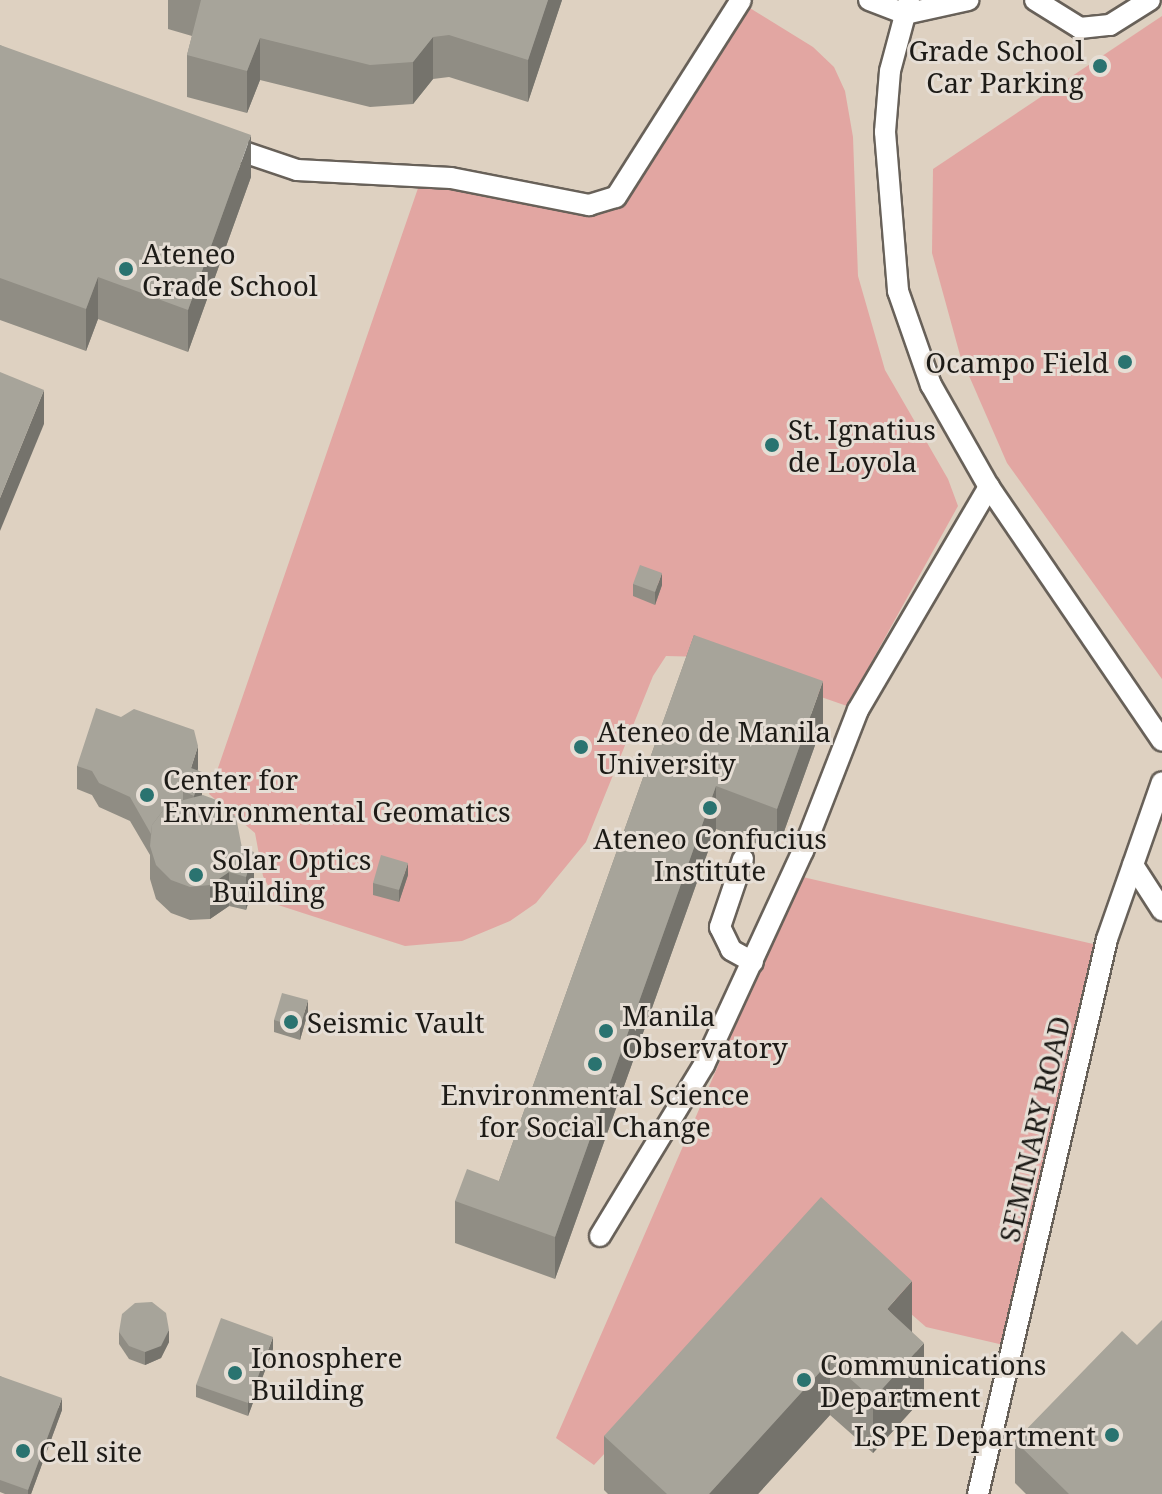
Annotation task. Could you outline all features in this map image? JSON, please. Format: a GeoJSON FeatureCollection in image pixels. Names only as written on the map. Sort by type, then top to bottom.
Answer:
{"type":"FeatureCollection","features":[{"type":"Feature","properties":{"kind":"lane"},"geometry":{"type":"LineString","coordinates":[[211,141],[297,170],[451,178],[589,205],[616,197],[741,0]]}},
{"type":"Feature","properties":{"kind":"lane"},"geometry":{"type":"LineString","coordinates":[[869,0],[907,7],[968,0]]}},
{"type":"Feature","properties":{"kind":"lane"},"geometry":{"type":"LineString","coordinates":[[1035,0],[1080,28],[1110,25],[1150,0]]}},
{"type":"Feature","properties":{"kind":"lane"},"geometry":{"type":"LineString","coordinates":[[907,7],[890,71],[885,132],[898,291],[931,385],[989,487],[1162,741]]}},
{"type":"Feature","properties":{"kind":"lane"},"geometry":{"type":"LineString","coordinates":[[600,1236],[704,1065],[753,962],[858,710],[989,487]]}},
{"type":"Feature","properties":{"kind":"lane","name":"SEMINARY ROAD"},"geometry":{"type":"LineString","coordinates":[[978,1494],[1107,939],[1162,782]]}},
{"type":"Feature","properties":{"kind":"lane"},"geometry":{"type":"LineString","coordinates":[[743,859],[720,927],[731,950],[753,962]]}},
{"type":"Feature","properties":{"kind":"lane"},"geometry":{"type":"LineString","coordinates":[[1133,865],[1162,910]]}},
{"type":"Feature","properties":{"kind":"shaded area","name":"Ateneo de Manila University"},"geometry":{"type":"Polygon","coordinates":[[[0,0],[1162,0],[1162,1494],[0,1494],[0,0]]]}},
{"type":"Feature","properties":{"kind":"shaded area"},"geometry":{"type":"Polygon","coordinates":[[[740,2],[813,47],[834,67],[845,91],[853,137],[858,276],[885,370],[948,479],[958,506],[847,706],[706,657],[666,656],[653,676],[586,842],[536,903],[510,921],[462,941],[405,946],[278,905],[263,876],[255,833],[209,794],[426,165],[589,204],[618,193],[740,2]]]}},
{"type":"Feature","properties":{"kind":"shaded area"},"geometry":{"type":"Polygon","coordinates":[[[1162,16],[1162,679],[1007,463],[960,355],[932,253],[933,169],[1162,16]]]}},
{"type":"Feature","properties":{"kind":"shaded area"},"geometry":{"type":"Polygon","coordinates":[[[794,875],[1102,946],[1008,1346],[926,1327],[812,1227],[594,1465],[556,1438],[741,1013],[794,875]]]}},
{"type":"Feature","properties":{"kind":"building"},"geometry":{"type":"Polygon","coordinates":[[[201,0],[548,0],[528,60],[449,35],[433,37],[413,62],[370,65],[260,38],[247,71],[187,55],[201,0]]]}},
{"type":"Feature","properties":{"kind":"building"},"geometry":{"type":"Polygon","coordinates":[[[0,45],[251,135],[188,310],[98,277],[86,309],[0,278],[0,45]]]}},
{"type":"Feature","properties":{"kind":"building"},"geometry":{"type":"Polygon","coordinates":[[[0,372],[44,390],[0,498],[0,372]]]}},
{"type":"Feature","properties":{"kind":"building"},"geometry":{"type":"Polygon","coordinates":[[[640,565],[662,573],[655,592],[633,584],[640,565]]]}},
{"type":"Feature","properties":{"kind":"building","name":"Manila Observatory"},"geometry":{"type":"Polygon","coordinates":[[[694,635],[823,681],[777,809],[716,786],[555,1237],[455,1201],[467,1169],[499,1181],[694,635]]]}},
{"type":"Feature","properties":{"kind":"building","name":"Center for Environmental Geomatics"},"geometry":{"type":"Polygon","coordinates":[[[96,708],[121,717],[134,709],[194,730],[198,746],[191,768],[202,772],[194,796],[183,791],[183,800],[168,804],[152,825],[151,834],[130,797],[99,783],[92,771],[77,766],[96,708]]]}},
{"type":"Feature","properties":{"kind":"building"},"geometry":{"type":"Polygon","coordinates":[[[203,795],[222,802],[236,817],[242,848],[254,852],[246,877],[229,872],[210,885],[190,887],[171,880],[156,865],[150,846],[152,825],[168,804],[203,795]]]}},
{"type":"Feature","properties":{"kind":"building"},"geometry":{"type":"Polygon","coordinates":[[[381,855],[408,863],[399,890],[373,883],[381,855]]]}},
{"type":"Feature","properties":{"kind":"building"},"geometry":{"type":"Polygon","coordinates":[[[282,993],[308,1000],[300,1028],[274,1020],[282,993]]]}},
{"type":"Feature","properties":{"kind":"building","name":"Communications Department"},"geometry":{"type":"Polygon","coordinates":[[[821,1197],[912,1281],[887,1309],[924,1343],[873,1399],[830,1361],[709,1494],[667,1494],[604,1436],[821,1197]]]}},
{"type":"Feature","properties":{"kind":"building"},"geometry":{"type":"Polygon","coordinates":[[[152,1302],[166,1313],[169,1330],[161,1346],[145,1352],[129,1346],[119,1332],[122,1314],[135,1303],[152,1302]]]}},
{"type":"Feature","properties":{"kind":"building","name":"Ionosphere Building"},"geometry":{"type":"Polygon","coordinates":[[[221,1318],[273,1337],[248,1403],[196,1385],[221,1318]]]}},
{"type":"Feature","properties":{"kind":"building","name":"LS PE Department"},"geometry":{"type":"Polygon","coordinates":[[[1162,1320],[1162,1494],[1069,1494],[1015,1441],[1122,1331],[1137,1345],[1162,1320]]]}},
{"type":"Feature","properties":{"kind":"building","name":"Cell site"},"geometry":{"type":"Polygon","coordinates":[[[0,1376],[62,1398],[28,1490],[0,1480],[0,1376]]]}},
{"type":"Feature","properties":{"kind":"place","name":"Grade School Car Parking"},"geometry":{"type":"Point","coordinates":[1100,66]}},
{"type":"Feature","properties":{"kind":"place","name":"Ateneo Grade School"},"geometry":{"type":"Point","coordinates":[126,269]}},
{"type":"Feature","properties":{"kind":"place","name":"Ocampo Field"},"geometry":{"type":"Point","coordinates":[1125,362]}},
{"type":"Feature","properties":{"kind":"place","name":"St. Ignatius de Loyola"},"geometry":{"type":"Point","coordinates":[772,445]}},
{"type":"Feature","properties":{"kind":"place","name":"Ateneo de Manila University"},"geometry":{"type":"Point","coordinates":[581,747]}},
{"type":"Feature","properties":{"kind":"place","name":"Center for Environmental Geomatics"},"geometry":{"type":"Point","coordinates":[147,795]}},
{"type":"Feature","properties":{"kind":"place","name":"Ateneo Confucius Institute"},"geometry":{"type":"Point","coordinates":[710,808]}},
{"type":"Feature","properties":{"kind":"place","name":"Solar Optics Building"},"geometry":{"type":"Point","coordinates":[196,875]}},
{"type":"Feature","properties":{"kind":"place","name":"Seismic Vault"},"geometry":{"type":"Point","coordinates":[291,1022]}},
{"type":"Feature","properties":{"kind":"place","name":"Manila Observatory"},"geometry":{"type":"Point","coordinates":[606,1031]}},
{"type":"Feature","properties":{"kind":"place","name":"Environmental Science for Social Change"},"geometry":{"type":"Point","coordinates":[595,1064]}},
{"type":"Feature","properties":{"kind":"place","name":"Ionosphere Building"},"geometry":{"type":"Point","coordinates":[235,1373]}},
{"type":"Feature","properties":{"kind":"place","name":"Communications Department"},"geometry":{"type":"Point","coordinates":[804,1380]}},
{"type":"Feature","properties":{"kind":"place","name":"LS PE Department"},"geometry":{"type":"Point","coordinates":[1112,1435]}},
{"type":"Feature","properties":{"kind":"place","name":"Cell site"},"geometry":{"type":"Point","coordinates":[23,1451]}}]}
